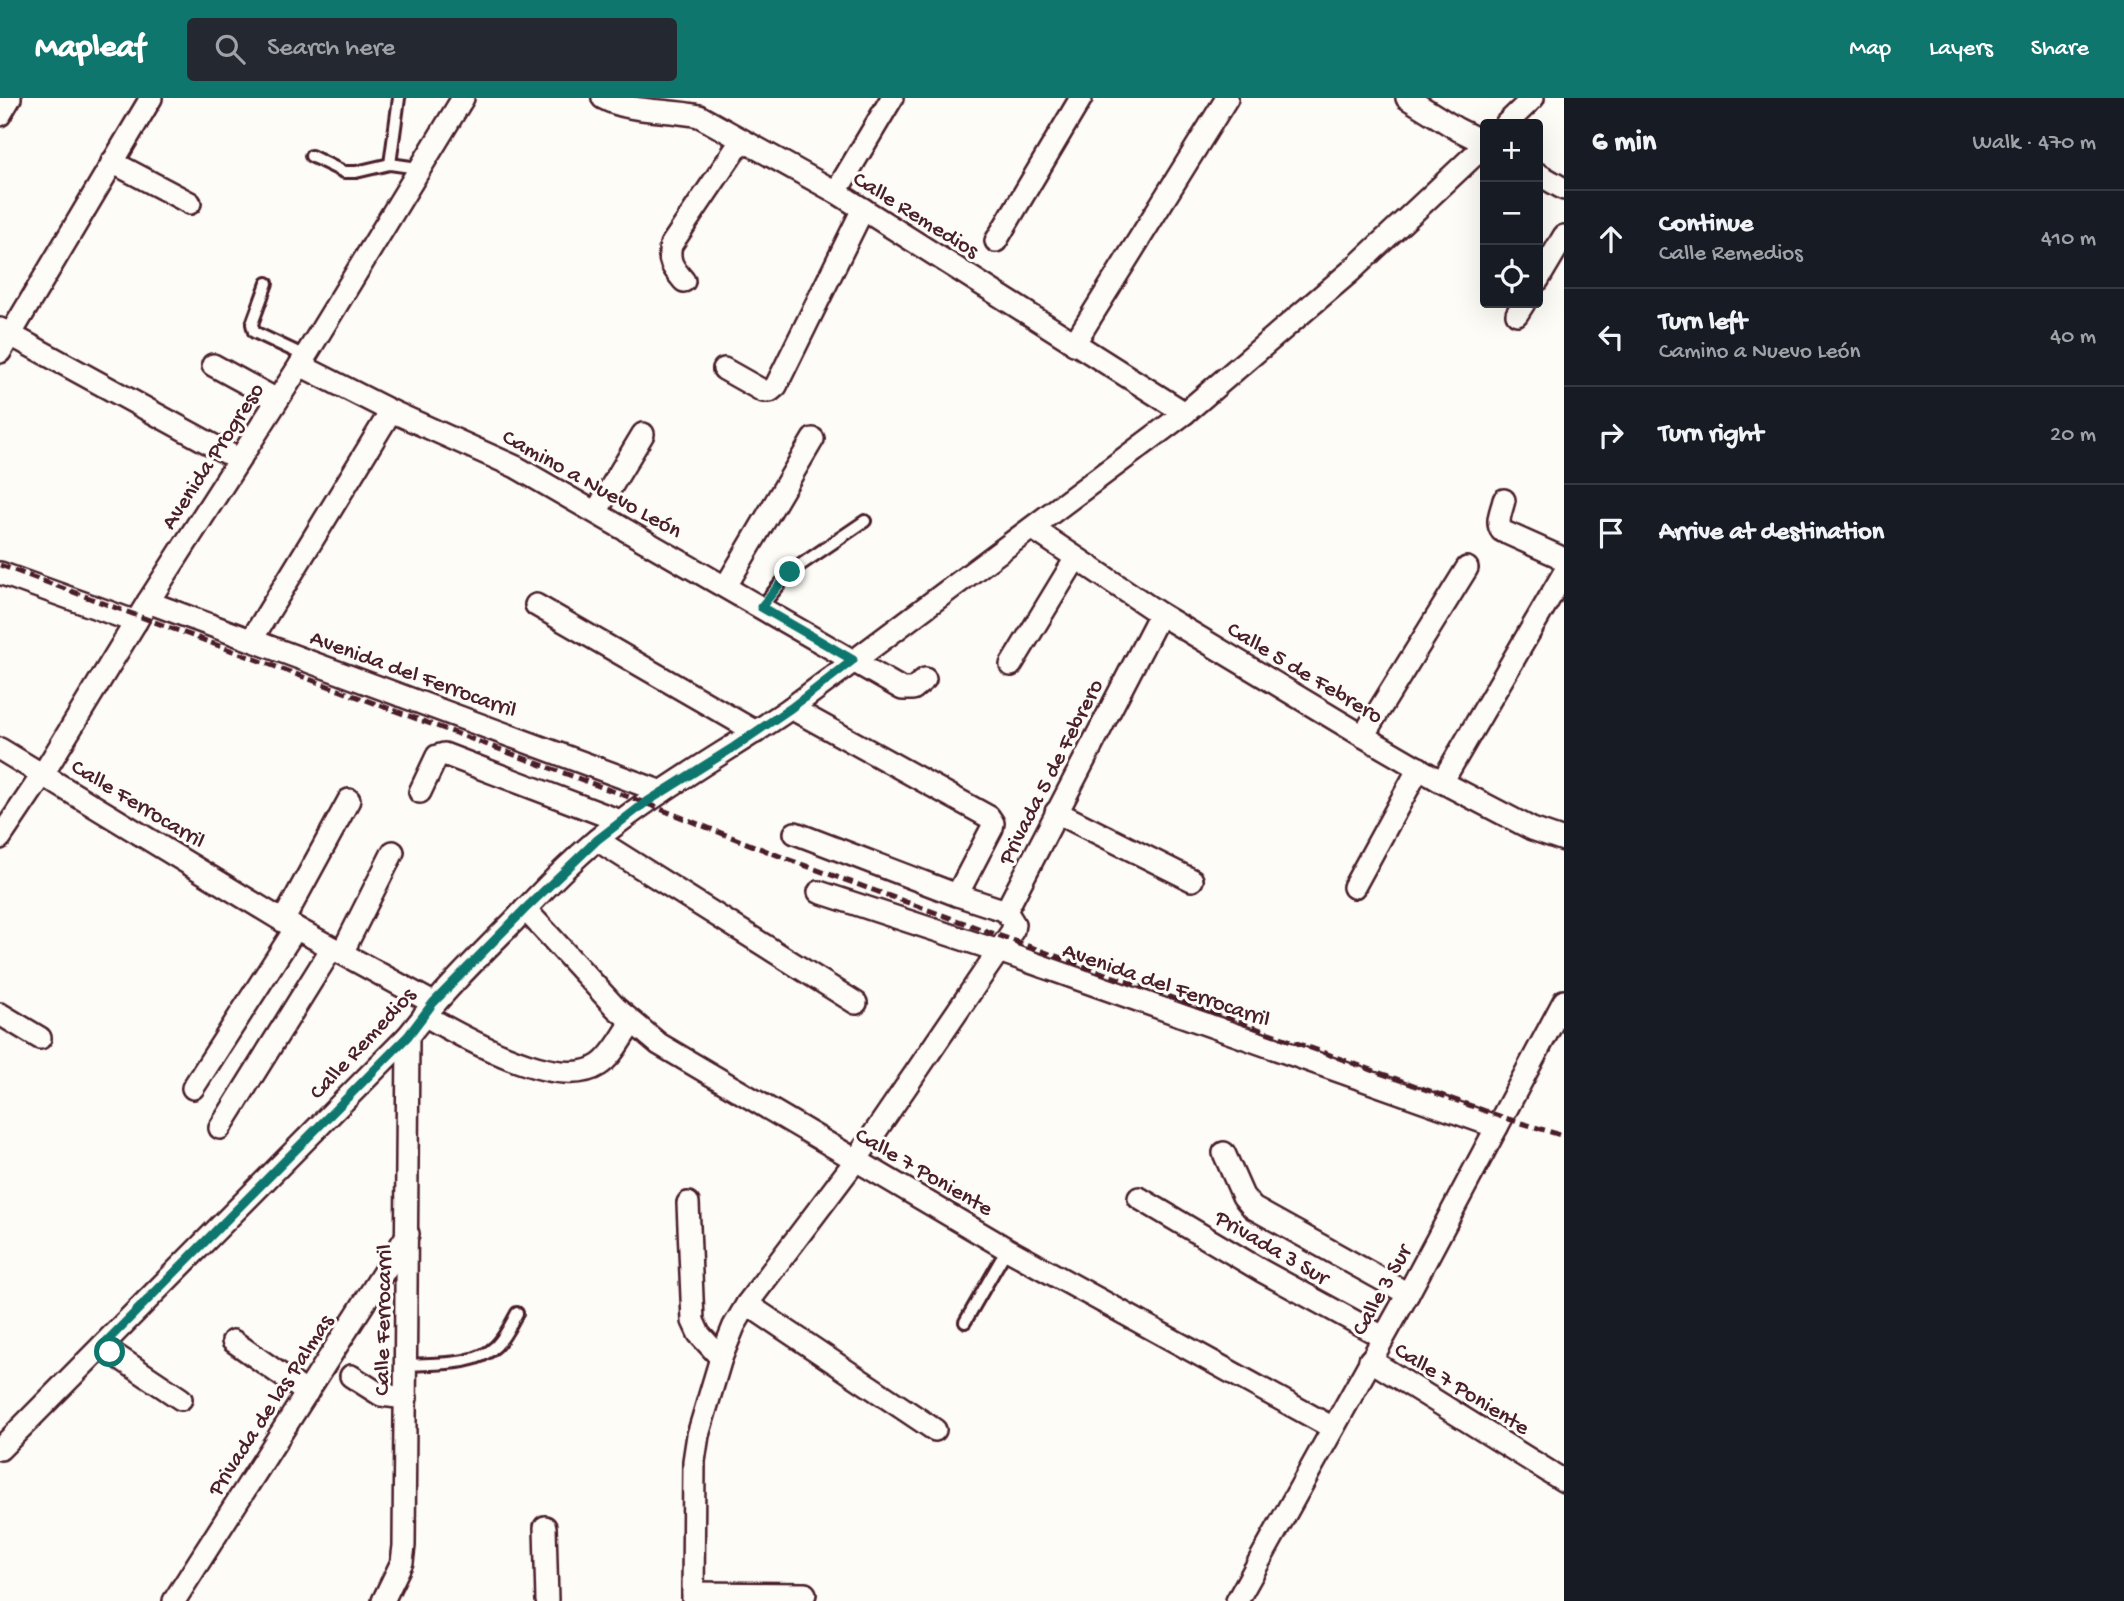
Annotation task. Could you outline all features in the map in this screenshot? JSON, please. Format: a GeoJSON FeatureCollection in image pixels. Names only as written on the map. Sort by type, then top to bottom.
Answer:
{"type":"FeatureCollection","features":[{"type":"Feature","properties":{"kind":"street"},"geometry":{"type":"LineString","coordinates":[[0,115],[10,98]]}},
{"type":"Feature","properties":{"kind":"street"},"geometry":{"type":"LineString","coordinates":[[151,98],[3,339],[238,459]]}},
{"type":"Feature","properties":{"kind":"street","name":"Avenida Progreso"},"geometry":{"type":"LineString","coordinates":[[0,838],[43,774],[463,98]]}},
{"type":"Feature","properties":{"kind":"street","name":"Calle Remedios"},"geometry":{"type":"LineString","coordinates":[[603,98],[619,106],[699,116],[836,192],[1185,413]]}},
{"type":"Feature","properties":{"kind":"street"},"geometry":{"type":"LineString","coordinates":[[836,192],[892,98]]}},
{"type":"Feature","properties":{"kind":"street"},"geometry":{"type":"LineString","coordinates":[[996,241],[1081,98]]}},
{"type":"Feature","properties":{"kind":"street"},"geometry":{"type":"LineString","coordinates":[[1074,344],[1227,98]]}},
{"type":"Feature","properties":{"kind":"street"},"geometry":{"type":"LineString","coordinates":[[1407,98],[1480,141]]}},
{"type":"Feature","properties":{"kind":"street"},"geometry":{"type":"LineString","coordinates":[[1511,119],[1533,98]]}},
{"type":"Feature","properties":{"kind":"street"},"geometry":{"type":"LineString","coordinates":[[684,281],[670,265],[671,245],[741,141]]}},
{"type":"Feature","properties":{"kind":"street","name":"Calle Remedios"},"geometry":{"type":"LineString","coordinates":[[0,1449],[408,1036],[429,1009],[525,909],[597,840],[662,792],[791,708],[1185,413],[1351,271],[1480,149]]}},
{"type":"Feature","properties":{"kind":"street"},"geometry":{"type":"LineString","coordinates":[[112,162],[190,204]]}},
{"type":"Feature","properties":{"kind":"street"},"geometry":{"type":"LineString","coordinates":[[1543,177],[1564,189]]}},
{"type":"Feature","properties":{"kind":"street"},"geometry":{"type":"LineString","coordinates":[[724,369],[763,391],[770,391],[776,386],[863,209]]}},
{"type":"Feature","properties":{"kind":"street"},"geometry":{"type":"LineString","coordinates":[[1543,272],[1564,236]]}},
{"type":"Feature","properties":{"kind":"street","name":"Camino a Nuevo León"},"geometry":{"type":"LineString","coordinates":[[302,360],[391,411],[516,467],[902,689],[913,689],[925,679]]}},
{"type":"Feature","properties":{"kind":"street"},"geometry":{"type":"LineString","coordinates":[[213,365],[277,400]]}},
{"type":"Feature","properties":{"kind":"street"},"geometry":{"type":"LineString","coordinates":[[252,639],[391,411]]}},
{"type":"Feature","properties":{"kind":"street"},"geometry":{"type":"LineString","coordinates":[[596,512],[643,434]]}},
{"type":"Feature","properties":{"kind":"street"},"geometry":{"type":"LineString","coordinates":[[726,586],[813,439]]}},
{"type":"Feature","properties":{"kind":"street"},"geometry":{"type":"LineString","coordinates":[[1441,782],[1564,565],[1502,531],[1499,522],[1504,500]]}},
{"type":"Feature","properties":{"kind":"street","name":"Calle 5 de Febrero"},"geometry":{"type":"LineString","coordinates":[[1032,528],[1160,614],[1441,782],[1532,830],[1564,840]]}},
{"type":"Feature","properties":{"kind":"street"},"geometry":{"type":"LineString","coordinates":[[1011,665],[1076,558]]}},
{"type":"Feature","properties":{"kind":"street"},"geometry":{"type":"LineString","coordinates":[[1363,736],[1467,568]]}},
{"type":"Feature","properties":{"kind":"street"},"geometry":{"type":"LineString","coordinates":[[0,573],[136,622]]}},
{"type":"Feature","properties":{"kind":"street","name":"Avenida del Ferrocarril"},"geometry":{"type":"LineString","coordinates":[[148,602],[662,792]]}},
{"type":"Feature","properties":{"kind":"street"},"geometry":{"type":"LineString","coordinates":[[536,605],[756,732]]}},
{"type":"Feature","properties":{"kind":"street","name":"Privada 5 de Febrero"},"geometry":{"type":"LineString","coordinates":[[999,951],[1013,930],[1012,919],[1006,911],[1160,614]]}},
{"type":"Feature","properties":{"kind":"street"},"geometry":{"type":"LineString","coordinates":[[791,708],[989,817],[993,823],[992,828],[957,895]]}},
{"type":"Feature","properties":{"kind":"street","name":"Calle Ferrocarril"},"geometry":{"type":"LineString","coordinates":[[0,749],[523,1065],[556,1072],[586,1072],[608,1058],[632,1023]]}},
{"type":"Feature","properties":{"kind":"street"},"geometry":{"type":"LineString","coordinates":[[420,792],[437,756],[444,754],[620,821]]}},
{"type":"Feature","properties":{"kind":"street"},"geometry":{"type":"LineString","coordinates":[[1353,887],[1419,768]]}},
{"type":"Feature","properties":{"kind":"street"},"geometry":{"type":"LineString","coordinates":[[193,1088],[289,924],[349,800]]}},
{"type":"Feature","properties":{"kind":"street"},"geometry":{"type":"LineString","coordinates":[[1056,813],[1192,880]]}},
{"type":"Feature","properties":{"kind":"street"},"geometry":{"type":"LineString","coordinates":[[795,833],[1006,911]]}},
{"type":"Feature","properties":{"kind":"street"},"geometry":{"type":"LineString","coordinates":[[597,840],[856,1003]]}},
{"type":"Feature","properties":{"kind":"street"},"geometry":{"type":"LineString","coordinates":[[220,1128],[337,951],[393,852]]}},
{"type":"Feature","properties":{"kind":"street","name":"Avenida del Ferrocarril"},"geometry":{"type":"LineString","coordinates":[[819,892],[999,951],[1497,1127]]}},
{"type":"Feature","properties":{"kind":"street","name":"Calle 7 Poniente"},"geometry":{"type":"LineString","coordinates":[[525,909],[632,1023],[659,1044],[1007,1249],[1333,1428]]}},
{"type":"Feature","properties":{"kind":"street"},"geometry":{"type":"LineString","coordinates":[[805,1594],[693,1597],[694,1461],[698,1434],[721,1358],[734,1326],[747,1304],[856,1160],[999,951]]}},
{"type":"Feature","properties":{"kind":"street","name":"Calle 3 Sur"},"geometry":{"type":"LineString","coordinates":[[1237,1601],[1408,1294],[1564,1001]]}},
{"type":"Feature","properties":{"kind":"street"},"geometry":{"type":"LineString","coordinates":[[0,1014],[40,1038]]}},
{"type":"Feature","properties":{"kind":"street","name":"Calle Ferrocarril"},"geometry":{"type":"LineString","coordinates":[[383,1601],[402,1562],[404,1546],[408,1036]]}},
{"type":"Feature","properties":{"kind":"street"},"geometry":{"type":"LineString","coordinates":[[1224,1153],[1243,1196],[1253,1208],[1408,1294]]}},
{"type":"Feature","properties":{"kind":"street","name":"Privada 3 Sur"},"geometry":{"type":"LineString","coordinates":[[1139,1198],[1262,1271],[1383,1337]]}},
{"type":"Feature","properties":{"kind":"street"},"geometry":{"type":"LineString","coordinates":[[688,1203],[693,1321],[699,1334],[721,1358]]}},
{"type":"Feature","properties":{"kind":"street","name":"Privada de las Palmas"},"geometry":{"type":"LineString","coordinates":[[174,1601],[408,1234]]}},
{"type":"Feature","properties":{"kind":"street"},"geometry":{"type":"LineString","coordinates":[[747,1304],[935,1430]]}},
{"type":"Feature","properties":{"kind":"street"},"geometry":{"type":"LineString","coordinates":[[233,1341],[307,1393]]}},
{"type":"Feature","properties":{"kind":"street"},"geometry":{"type":"LineString","coordinates":[[102,1346],[181,1399]]}},
{"type":"Feature","properties":{"kind":"street","name":"Calle 7 Poniente"},"geometry":{"type":"LineString","coordinates":[[1370,1360],[1564,1481]]}},
{"type":"Feature","properties":{"kind":"street"},"geometry":{"type":"LineString","coordinates":[[351,1376],[381,1395],[406,1398]]}},
{"type":"Feature","properties":{"kind":"street"},"geometry":{"type":"LineString","coordinates":[[545,1527],[547,1601]]}},
{"type":"Feature","properties":{"kind":"lane"},"geometry":{"type":"LineString","coordinates":[[390,164],[399,98]]}},
{"type":"Feature","properties":{"kind":"lane"},"geometry":{"type":"LineString","coordinates":[[311,156],[344,172],[390,164],[418,168]]}},
{"type":"Feature","properties":{"kind":"lane"},"geometry":{"type":"LineString","coordinates":[[267,283],[252,324],[254,332],[302,360]]}},
{"type":"Feature","properties":{"kind":"lane"},"geometry":{"type":"LineString","coordinates":[[761,607],[790,572],[865,522]]}},
{"type":"Feature","properties":{"kind":"lane"},"geometry":{"type":"LineString","coordinates":[[965,1322],[1007,1249]]}},
{"type":"Feature","properties":{"kind":"lane"},"geometry":{"type":"LineString","coordinates":[[406,1365],[460,1361],[486,1354],[498,1345],[517,1313]]}},
{"type":"Feature","properties":{"kind":"railway"},"geometry":{"type":"LineString","coordinates":[[0,565],[645,803],[787,859],[1502,1117],[1564,1136]]}},
{"type":"Feature","properties":{"kind":"route"},"geometry":{"type":"LineString","coordinates":[[110,1352],[102,1346],[408,1036],[433,1003],[573,861],[645,803],[791,708],[853,660],[761,607],[790,572]]}}]}
